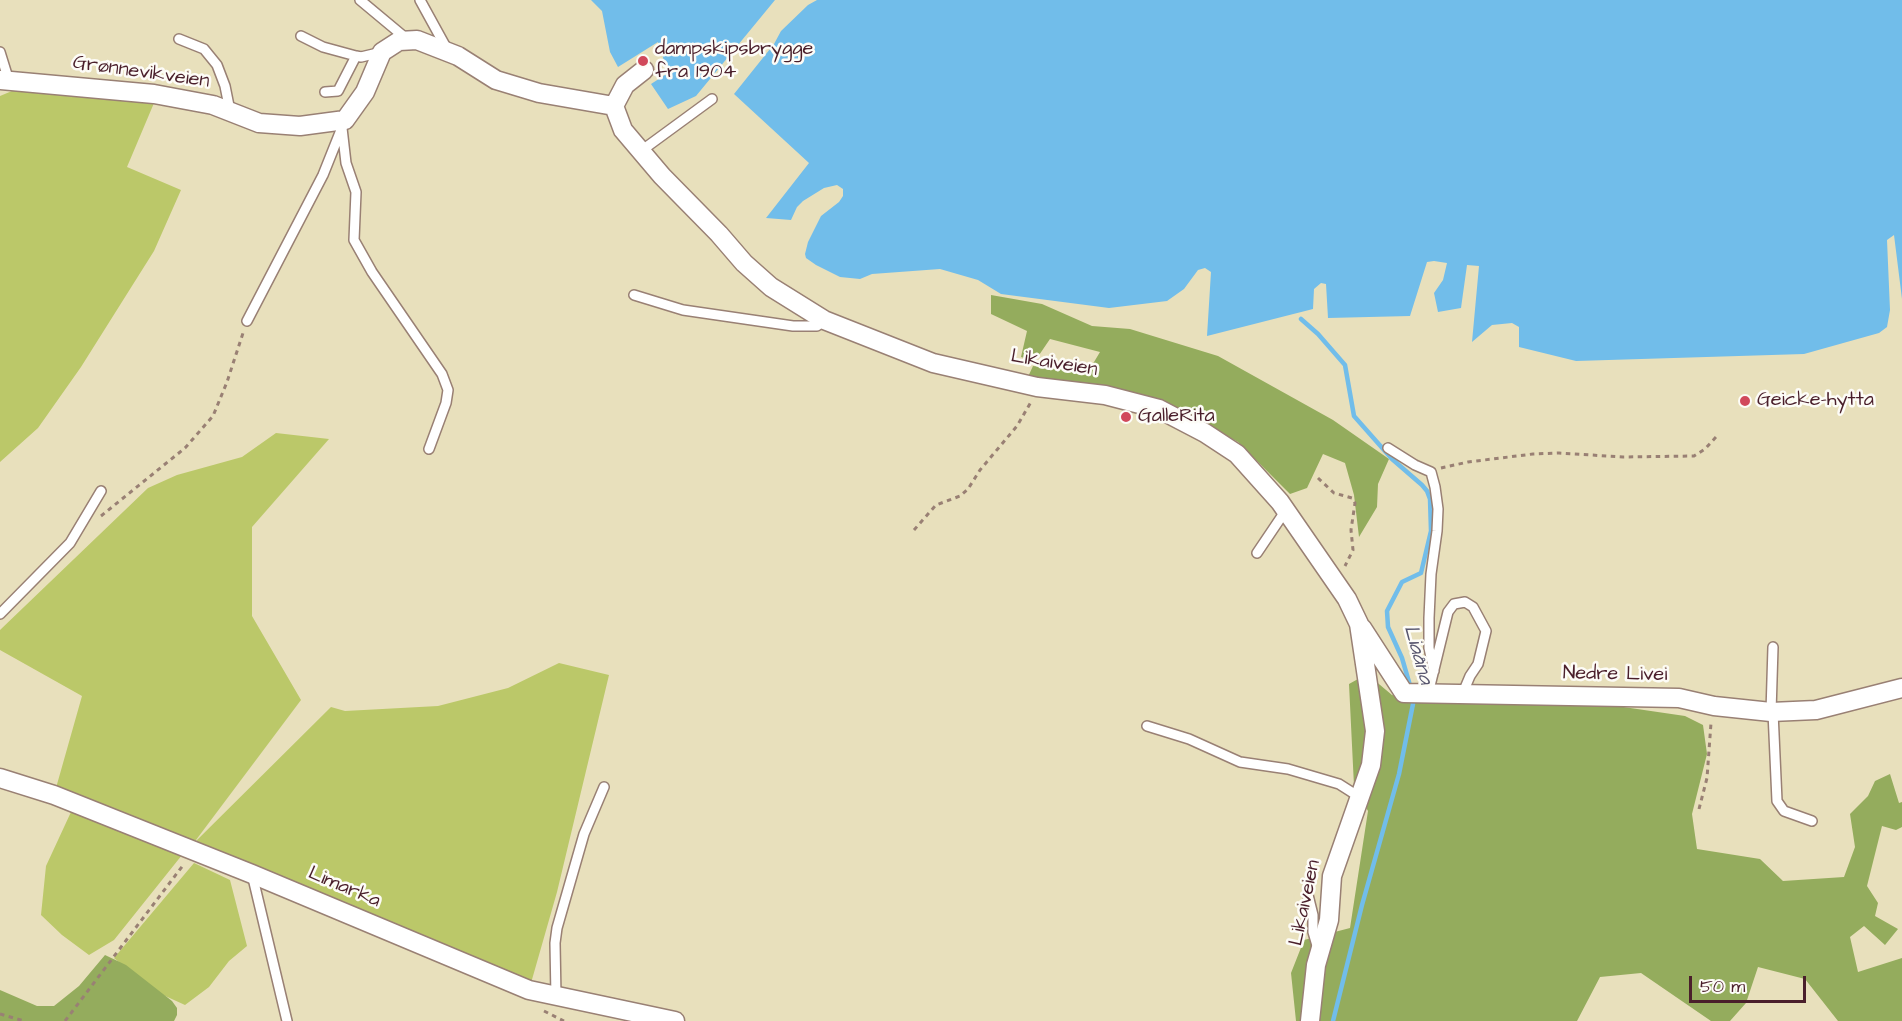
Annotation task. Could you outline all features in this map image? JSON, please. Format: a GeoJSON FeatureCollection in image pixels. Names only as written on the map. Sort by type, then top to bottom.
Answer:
{"type":"FeatureCollection","features":[{"type":"Feature","properties":{"kind":"street"},"geometry":{"type":"LineString","coordinates":[[343,124],[365,92],[382,52],[399,41],[417,40],[449,53],[496,80],[539,93],[614,106],[625,85],[644,70]]}},
{"type":"Feature","properties":{"kind":"street","name":"Grønnevikveien"},"geometry":{"type":"LineString","coordinates":[[5,80],[154,94],[213,105],[259,123],[300,126],[343,124]]}},
{"type":"Feature","properties":{"kind":"street","name":"Likaiveien"},"geometry":{"type":"LineString","coordinates":[[614,106],[623,130],[662,176],[744,263],[771,287],[824,320],[933,363],[1037,387],[1105,395],[1159,409],[1237,453],[1286,510],[1347,599],[1359,624],[1375,731],[1371,765],[1332,876],[1329,920],[1316,965],[1310,1021]]}},
{"type":"Feature","properties":{"kind":"street","name":"Nedre Livei"},"geometry":{"type":"LineString","coordinates":[[1359,624],[1404,693],[1679,698],[1714,706],[1772,712],[1816,710],[1902,687]]}},
{"type":"Feature","properties":{"kind":"street","name":"Limarka"},"geometry":{"type":"LineString","coordinates":[[0,778],[54,795],[252,874],[529,990],[675,1021]]}},
{"type":"Feature","properties":{"kind":"lane"},"geometry":{"type":"LineString","coordinates":[[360,0],[408,40]]}},
{"type":"Feature","properties":{"kind":"lane"},"geometry":{"type":"LineString","coordinates":[[420,0],[449,53]]}},
{"type":"Feature","properties":{"kind":"lane"},"geometry":{"type":"LineString","coordinates":[[301,36],[323,47],[361,57],[382,52]]}},
{"type":"Feature","properties":{"kind":"lane"},"geometry":{"type":"LineString","coordinates":[[179,39],[204,49],[217,65],[225,86],[230,111]]}},
{"type":"Feature","properties":{"kind":"lane"},"geometry":{"type":"LineString","coordinates":[[0,52],[5,80]]}},
{"type":"Feature","properties":{"kind":"lane"},"geometry":{"type":"LineString","coordinates":[[325,92],[338,91],[356,56]]}},
{"type":"Feature","properties":{"kind":"lane"},"geometry":{"type":"LineString","coordinates":[[641,151],[712,99]]}},
{"type":"Feature","properties":{"kind":"lane"},"geometry":{"type":"LineString","coordinates":[[247,321],[323,175],[343,124]]}},
{"type":"Feature","properties":{"kind":"lane"},"geometry":{"type":"LineString","coordinates":[[343,124],[346,163],[356,192],[354,240],[377,279],[442,374],[448,390],[446,403],[429,449]]}},
{"type":"Feature","properties":{"kind":"lane"},"geometry":{"type":"LineString","coordinates":[[634,295],[683,310],[793,326],[818,326],[824,320]]}},
{"type":"Feature","properties":{"kind":"lane"},"geometry":{"type":"LineString","coordinates":[[1388,448],[1431,472],[1438,509],[1429,618],[1429,648],[1434,671]]}},
{"type":"Feature","properties":{"kind":"lane"},"geometry":{"type":"LineString","coordinates":[[0,614],[70,543],[101,491]]}},
{"type":"Feature","properties":{"kind":"lane"},"geometry":{"type":"LineString","coordinates":[[1257,553],[1286,510]]}},
{"type":"Feature","properties":{"kind":"lane"},"geometry":{"type":"LineString","coordinates":[[1428,693],[1448,612],[1454,604],[1466,602],[1473,606],[1486,632],[1479,664],[1470,676],[1462,694]]}},
{"type":"Feature","properties":{"kind":"lane"},"geometry":{"type":"LineString","coordinates":[[1773,647],[1772,712],[1777,801],[1784,811],[1812,821]]}},
{"type":"Feature","properties":{"kind":"lane"},"geometry":{"type":"LineString","coordinates":[[1147,726],[1189,739],[1240,762],[1288,769],[1339,784],[1360,798]]}},
{"type":"Feature","properties":{"kind":"lane"},"geometry":{"type":"LineString","coordinates":[[556,997],[557,928],[584,834],[604,787]]}},
{"type":"Feature","properties":{"kind":"lane"},"geometry":{"type":"LineString","coordinates":[[252,874],[287,1021]]}},
{"type":"Feature","properties":{"kind":"lane"},"geometry":{"type":"LineString","coordinates":[[1308,895],[1313,915],[1313,932],[1319,954]]}},
{"type":"Feature","properties":{"kind":"path"},"geometry":{"type":"LineString","coordinates":[[94,522],[184,448],[213,416],[247,321]]}},
{"type":"Feature","properties":{"kind":"path"},"geometry":{"type":"LineString","coordinates":[[914,530],[936,505],[960,496],[968,489],[984,465],[1023,418],[1037,387]]}},
{"type":"Feature","properties":{"kind":"path"},"geometry":{"type":"LineString","coordinates":[[1431,472],[1468,462],[1533,454],[1559,453],[1623,457],[1694,456],[1705,449],[1716,437]]}},
{"type":"Feature","properties":{"kind":"path"},"geometry":{"type":"LineString","coordinates":[[1318,478],[1334,493],[1352,498],[1355,503],[1351,530],[1353,550],[1343,569],[1332,576]]}},
{"type":"Feature","properties":{"kind":"path"},"geometry":{"type":"LineString","coordinates":[[1699,809],[1707,778],[1714,706]]}},
{"type":"Feature","properties":{"kind":"path"},"geometry":{"type":"LineString","coordinates":[[65,1021],[194,851]]}},
{"type":"Feature","properties":{"kind":"path"},"geometry":{"type":"LineString","coordinates":[[0,1014],[24,1021]]}},
{"type":"Feature","properties":{"kind":"green space"},"geometry":{"type":"Polygon","coordinates":[[[24,86],[154,103],[127,167],[181,190],[154,251],[81,367],[38,428],[0,462],[0,96],[24,86]]]}},
{"type":"Feature","properties":{"kind":"green space"},"geometry":{"type":"Polygon","coordinates":[[[991,295],[1042,304],[1092,326],[1130,329],[1218,356],[1333,420],[1389,459],[1378,484],[1377,507],[1359,537],[1354,495],[1345,463],[1323,454],[1307,488],[1290,494],[1238,442],[1178,409],[1131,392],[1027,379],[1033,366],[1088,372],[1100,352],[1050,339],[1035,361],[1021,357],[1027,331],[991,314],[991,295]]]}},
{"type":"Feature","properties":{"kind":"green space"},"geometry":{"type":"Polygon","coordinates":[[[276,433],[329,439],[252,527],[252,616],[301,700],[193,844],[331,707],[345,711],[438,706],[508,688],[559,663],[609,675],[557,892],[529,990],[54,795],[82,696],[0,650],[0,630],[148,488],[177,475],[242,457],[276,433]]]}},
{"type":"Feature","properties":{"kind":"green space"},"geometry":{"type":"Polygon","coordinates":[[[1367,674],[1392,695],[1414,699],[1603,704],[1685,716],[1703,725],[1707,754],[1692,814],[1697,849],[1760,859],[1783,881],[1844,877],[1855,847],[1850,814],[1868,796],[1875,781],[1890,774],[1899,803],[1902,802],[1902,827],[1896,830],[1882,826],[1867,886],[1878,903],[1875,916],[1898,929],[1885,945],[1864,926],[1850,937],[1858,972],[1902,958],[1902,1021],[1838,1021],[1805,979],[1758,967],[1746,1003],[1730,1021],[1711,1021],[1641,973],[1600,977],[1577,1021],[1296,1021],[1291,973],[1304,940],[1350,928],[1368,811],[1354,786],[1349,684],[1367,674]]]}},
{"type":"Feature","properties":{"kind":"green space"},"geometry":{"type":"Polygon","coordinates":[[[71,812],[182,855],[114,940],[89,955],[62,935],[41,915],[46,866],[71,812]]]}},
{"type":"Feature","properties":{"kind":"green space"},"geometry":{"type":"Polygon","coordinates":[[[194,863],[230,880],[247,946],[229,961],[209,987],[185,1005],[152,990],[114,958],[194,863]]]}},
{"type":"Feature","properties":{"kind":"green space"},"geometry":{"type":"Polygon","coordinates":[[[105,955],[126,965],[172,1001],[177,1008],[174,1021],[0,1021],[0,990],[37,1006],[54,1006],[79,986],[105,955]]]}},
{"type":"Feature","properties":{"kind":"water"},"geometry":{"type":"Polygon","coordinates":[[[591,0],[775,0],[696,96],[668,109],[651,84],[668,73],[658,42],[618,67],[610,52],[602,11],[591,0]]]}},
{"type":"Feature","properties":{"kind":"water"},"geometry":{"type":"Polygon","coordinates":[[[817,0],[1902,0],[1902,299],[1894,235],[1887,240],[1890,310],[1887,327],[1879,333],[1804,354],[1576,361],[1519,347],[1519,327],[1512,323],[1492,325],[1472,342],[1479,266],[1467,265],[1461,308],[1438,312],[1434,293],[1443,280],[1447,263],[1434,261],[1427,262],[1410,316],[1328,318],[1326,284],[1321,283],[1314,289],[1313,309],[1207,336],[1211,272],[1205,268],[1198,270],[1184,289],[1167,301],[1109,308],[1001,294],[978,280],[940,269],[872,274],[860,279],[840,277],[816,265],[806,258],[805,254],[808,242],[821,216],[839,202],[843,196],[843,189],[837,185],[824,188],[803,201],[797,207],[791,220],[766,218],[809,163],[734,94],[774,44],[781,31],[808,5],[817,0]]]}},
{"type":"Feature","properties":{"kind":"waterway","name":"Liaåna"},"geometry":{"type":"LineString","coordinates":[[1301,319],[1318,334],[1345,365],[1354,416],[1392,459],[1422,485],[1430,499],[1431,531],[1421,573],[1402,582],[1387,611],[1388,627],[1402,658],[1411,689]]}},
{"type":"Feature","properties":{"kind":"waterway","name":"Liaåna"},"geometry":{"type":"LineString","coordinates":[[1333,1021],[1362,905],[1399,774],[1413,704],[1412,698]]}},
{"type":"Feature","properties":{"kind":"place","name":"dampskipsbrygge fra 1904"},"geometry":{"type":"Point","coordinates":[643,61]}},
{"type":"Feature","properties":{"kind":"place","name":"Geicke-hytta"},"geometry":{"type":"Point","coordinates":[1745,401]}},
{"type":"Feature","properties":{"kind":"place","name":"GalleRita"},"geometry":{"type":"Point","coordinates":[1126,417]}}]}
